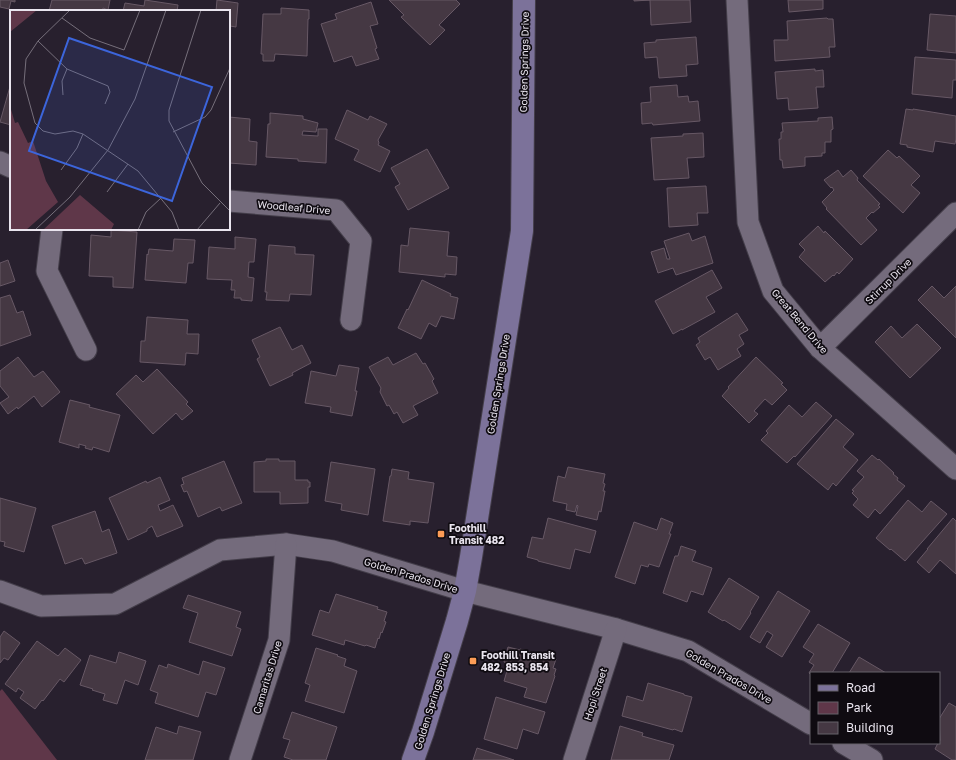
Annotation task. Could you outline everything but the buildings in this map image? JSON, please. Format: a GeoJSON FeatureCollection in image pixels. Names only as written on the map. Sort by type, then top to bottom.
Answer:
{"type":"FeatureCollection","features":[{"type":"Feature","properties":{"kind":"main road","name":"Golden Springs Drive"},"geometry":{"type":"LineString","coordinates":[[413,760],[425,725],[465,590],[522,231],[524,0]]}},
{"type":"Feature","properties":{"kind":"street","name":"Great Bend Drive"},"geometry":{"type":"LineString","coordinates":[[737,0],[748,222],[773,291],[820,348],[956,469]]}},
{"type":"Feature","properties":{"kind":"street"},"geometry":{"type":"LineString","coordinates":[[0,162],[10,167]]}},
{"type":"Feature","properties":{"kind":"street","name":"Woodleaf Drive"},"geometry":{"type":"LineString","coordinates":[[230,201],[336,210],[361,241],[351,320]]}},
{"type":"Feature","properties":{"kind":"street","name":"Stirrup Drive"},"geometry":{"type":"LineString","coordinates":[[820,348],[956,213]]}},
{"type":"Feature","properties":{"kind":"street"},"geometry":{"type":"LineString","coordinates":[[52,230],[47,271],[86,350]]}},
{"type":"Feature","properties":{"kind":"street","name":"Golden Prados Drive"},"geometry":{"type":"LineString","coordinates":[[0,591],[41,606],[115,604],[220,550],[286,544],[333,551],[465,590],[616,629],[688,651],[810,723]]}},
{"type":"Feature","properties":{"kind":"street","name":"Camaritas Drive"},"geometry":{"type":"LineString","coordinates":[[240,760],[279,640],[286,544]]}},
{"type":"Feature","properties":{"kind":"street","name":"Hopi Street"},"geometry":{"type":"LineString","coordinates":[[574,760],[616,629]]}},
{"type":"Feature","properties":{"kind":"street"},"geometry":{"type":"LineString","coordinates":[[845,744],[872,760]]}},
{"type":"Feature","properties":{"kind":"green space"},"geometry":{"type":"Polygon","coordinates":[[[2,689],[57,760],[0,760],[0,691],[2,689]]]}},
{"type":"Feature","properties":{"kind":"place","name":"Foothill Transit 482"},"geometry":{"type":"Point","coordinates":[441,534]}},
{"type":"Feature","properties":{"kind":"place","name":"Foothill Transit 482, 853, 854"},"geometry":{"type":"Point","coordinates":[473,661]}}]}
